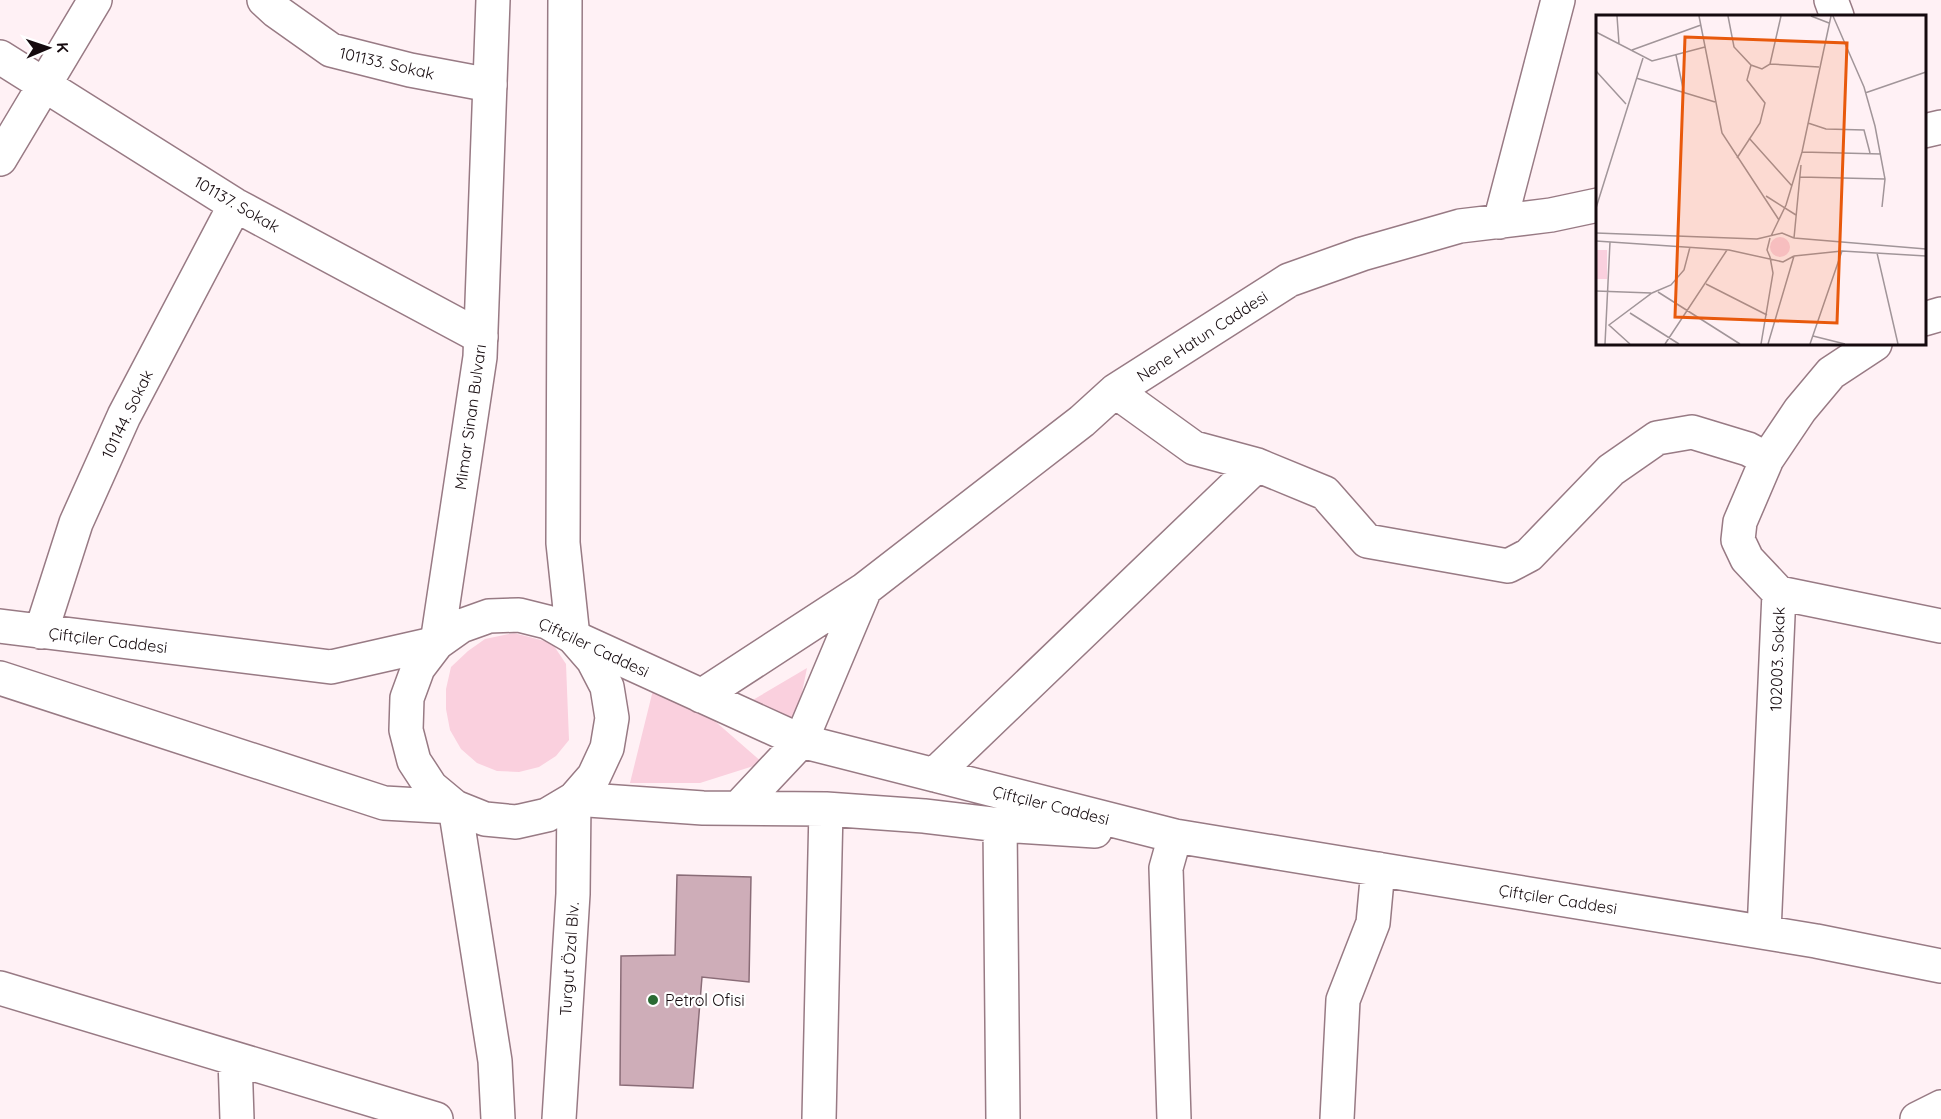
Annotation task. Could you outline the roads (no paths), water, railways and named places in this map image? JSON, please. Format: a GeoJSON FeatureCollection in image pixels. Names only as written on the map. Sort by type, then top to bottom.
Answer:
{"type":"FeatureCollection","features":[{"type":"Feature","properties":{"kind":"street"},"geometry":{"type":"LineString","coordinates":[[0,159],[95,0]]}},
{"type":"Feature","properties":{"kind":"street","name":"101133. Sokak"},"geometry":{"type":"LineString","coordinates":[[264,0],[331,50],[410,70],[490,85]]}},
{"type":"Feature","properties":{"kind":"street","name":"Mimar Sinan Bulvarı"},"geometry":{"type":"LineString","coordinates":[[455,807],[431,787],[414,760],[405,730],[407,698],[418,668],[437,643],[480,357],[493,0]]}},
{"type":"Feature","properties":{"kind":"street"},"geometry":{"type":"LineString","coordinates":[[0,678],[384,803],[455,807],[485,819],[516,822],[547,815],[574,799],[594,776],[607,748],[612,718],[607,687],[593,660],[573,638],[563,543],[565,0]]}},
{"type":"Feature","properties":{"kind":"street"},"geometry":{"type":"LineString","coordinates":[[1831,0],[1836,15]]}},
{"type":"Feature","properties":{"kind":"street"},"geometry":{"type":"LineString","coordinates":[[1500,222],[1565,2]]}},
{"type":"Feature","properties":{"kind":"street","name":"101137. Sokak"},"geometry":{"type":"LineString","coordinates":[[0,57],[235,205],[481,338]]}},
{"type":"Feature","properties":{"kind":"street"},"geometry":{"type":"LineString","coordinates":[[1926,130],[1941,127]]}},
{"type":"Feature","properties":{"kind":"street","name":"101144. Sokak"},"geometry":{"type":"LineString","coordinates":[[41,632],[81,512],[124,416],[235,205]]}},
{"type":"Feature","properties":{"kind":"street","name":"Nene Hatun Caddesi"},"geometry":{"type":"LineString","coordinates":[[701,696],[865,589],[1082,421],[1115,391],[1289,280],[1362,254],[1449,229],[1551,215],[1596,205]]}},
{"type":"Feature","properties":{"kind":"street"},"geometry":{"type":"LineString","coordinates":[[1926,318],[1941,314]]}},
{"type":"Feature","properties":{"kind":"street","name":"102003. Sokak"},"geometry":{"type":"LineString","coordinates":[[1764,932],[1779,593],[1747,559],[1738,540],[1740,522],[1767,459],[1800,410],[1831,373],[1873,345]]}},
{"type":"Feature","properties":{"kind":"street"},"geometry":{"type":"LineString","coordinates":[[1115,391],[1194,448],[1257,465],[1325,493],[1367,541],[1508,566],[1529,555],[1611,470],[1657,438],[1692,432],[1748,449],[1767,459]]}},
{"type":"Feature","properties":{"kind":"street"},"geometry":{"type":"LineString","coordinates":[[934,776],[1257,465]]}},
{"type":"Feature","properties":{"kind":"street"},"geometry":{"type":"LineString","coordinates":[[739,807],[801,741],[865,589]]}},
{"type":"Feature","properties":{"kind":"street"},"geometry":{"type":"LineString","coordinates":[[1779,593],[1941,626]]}},
{"type":"Feature","properties":{"kind":"street","name":"Çiftçiler Caddesi"},"geometry":{"type":"LineString","coordinates":[[0,626],[331,667],[437,643],[461,626],[489,616],[519,615],[548,622],[573,638],[801,741],[1175,836],[1764,932],[1941,966]]}},
{"type":"Feature","properties":{"kind":"street","name":"Çiftçiler Caddesi"},"geometry":{"type":"LineString","coordinates":[[574,799],[703,808],[826,809],[924,816],[1000,825],[1175,836]]}},
{"type":"Feature","properties":{"kind":"street","name":"Turgut Özal Blv."},"geometry":{"type":"LineString","coordinates":[[559,1119],[573,894],[574,799]]}},
{"type":"Feature","properties":{"kind":"street"},"geometry":{"type":"LineString","coordinates":[[455,807],[495,1061],[498,1119]]}},
{"type":"Feature","properties":{"kind":"street"},"geometry":{"type":"LineString","coordinates":[[819,1119],[826,809]]}},
{"type":"Feature","properties":{"kind":"street"},"geometry":{"type":"LineString","coordinates":[[1000,825],[1003,1119]]}},
{"type":"Feature","properties":{"kind":"street"},"geometry":{"type":"LineString","coordinates":[[1174,1119],[1166,868],[1175,836]]}},
{"type":"Feature","properties":{"kind":"street"},"geometry":{"type":"LineString","coordinates":[[1337,1119],[1342,1000],[1373,923],[1378,869]]}},
{"type":"Feature","properties":{"kind":"street"},"geometry":{"type":"LineString","coordinates":[[0,988],[436,1119]]}},
{"type":"Feature","properties":{"kind":"street"},"geometry":{"type":"LineString","coordinates":[[235,1059],[237,1119]]}},
{"type":"Feature","properties":{"kind":"street"},"geometry":{"type":"LineString","coordinates":[[1917,1119],[1941,1107]]}},
{"type":"Feature","properties":{"kind":"place","name":"Petrol Ofisi"},"geometry":{"type":"Point","coordinates":[653,1000]}}]}
